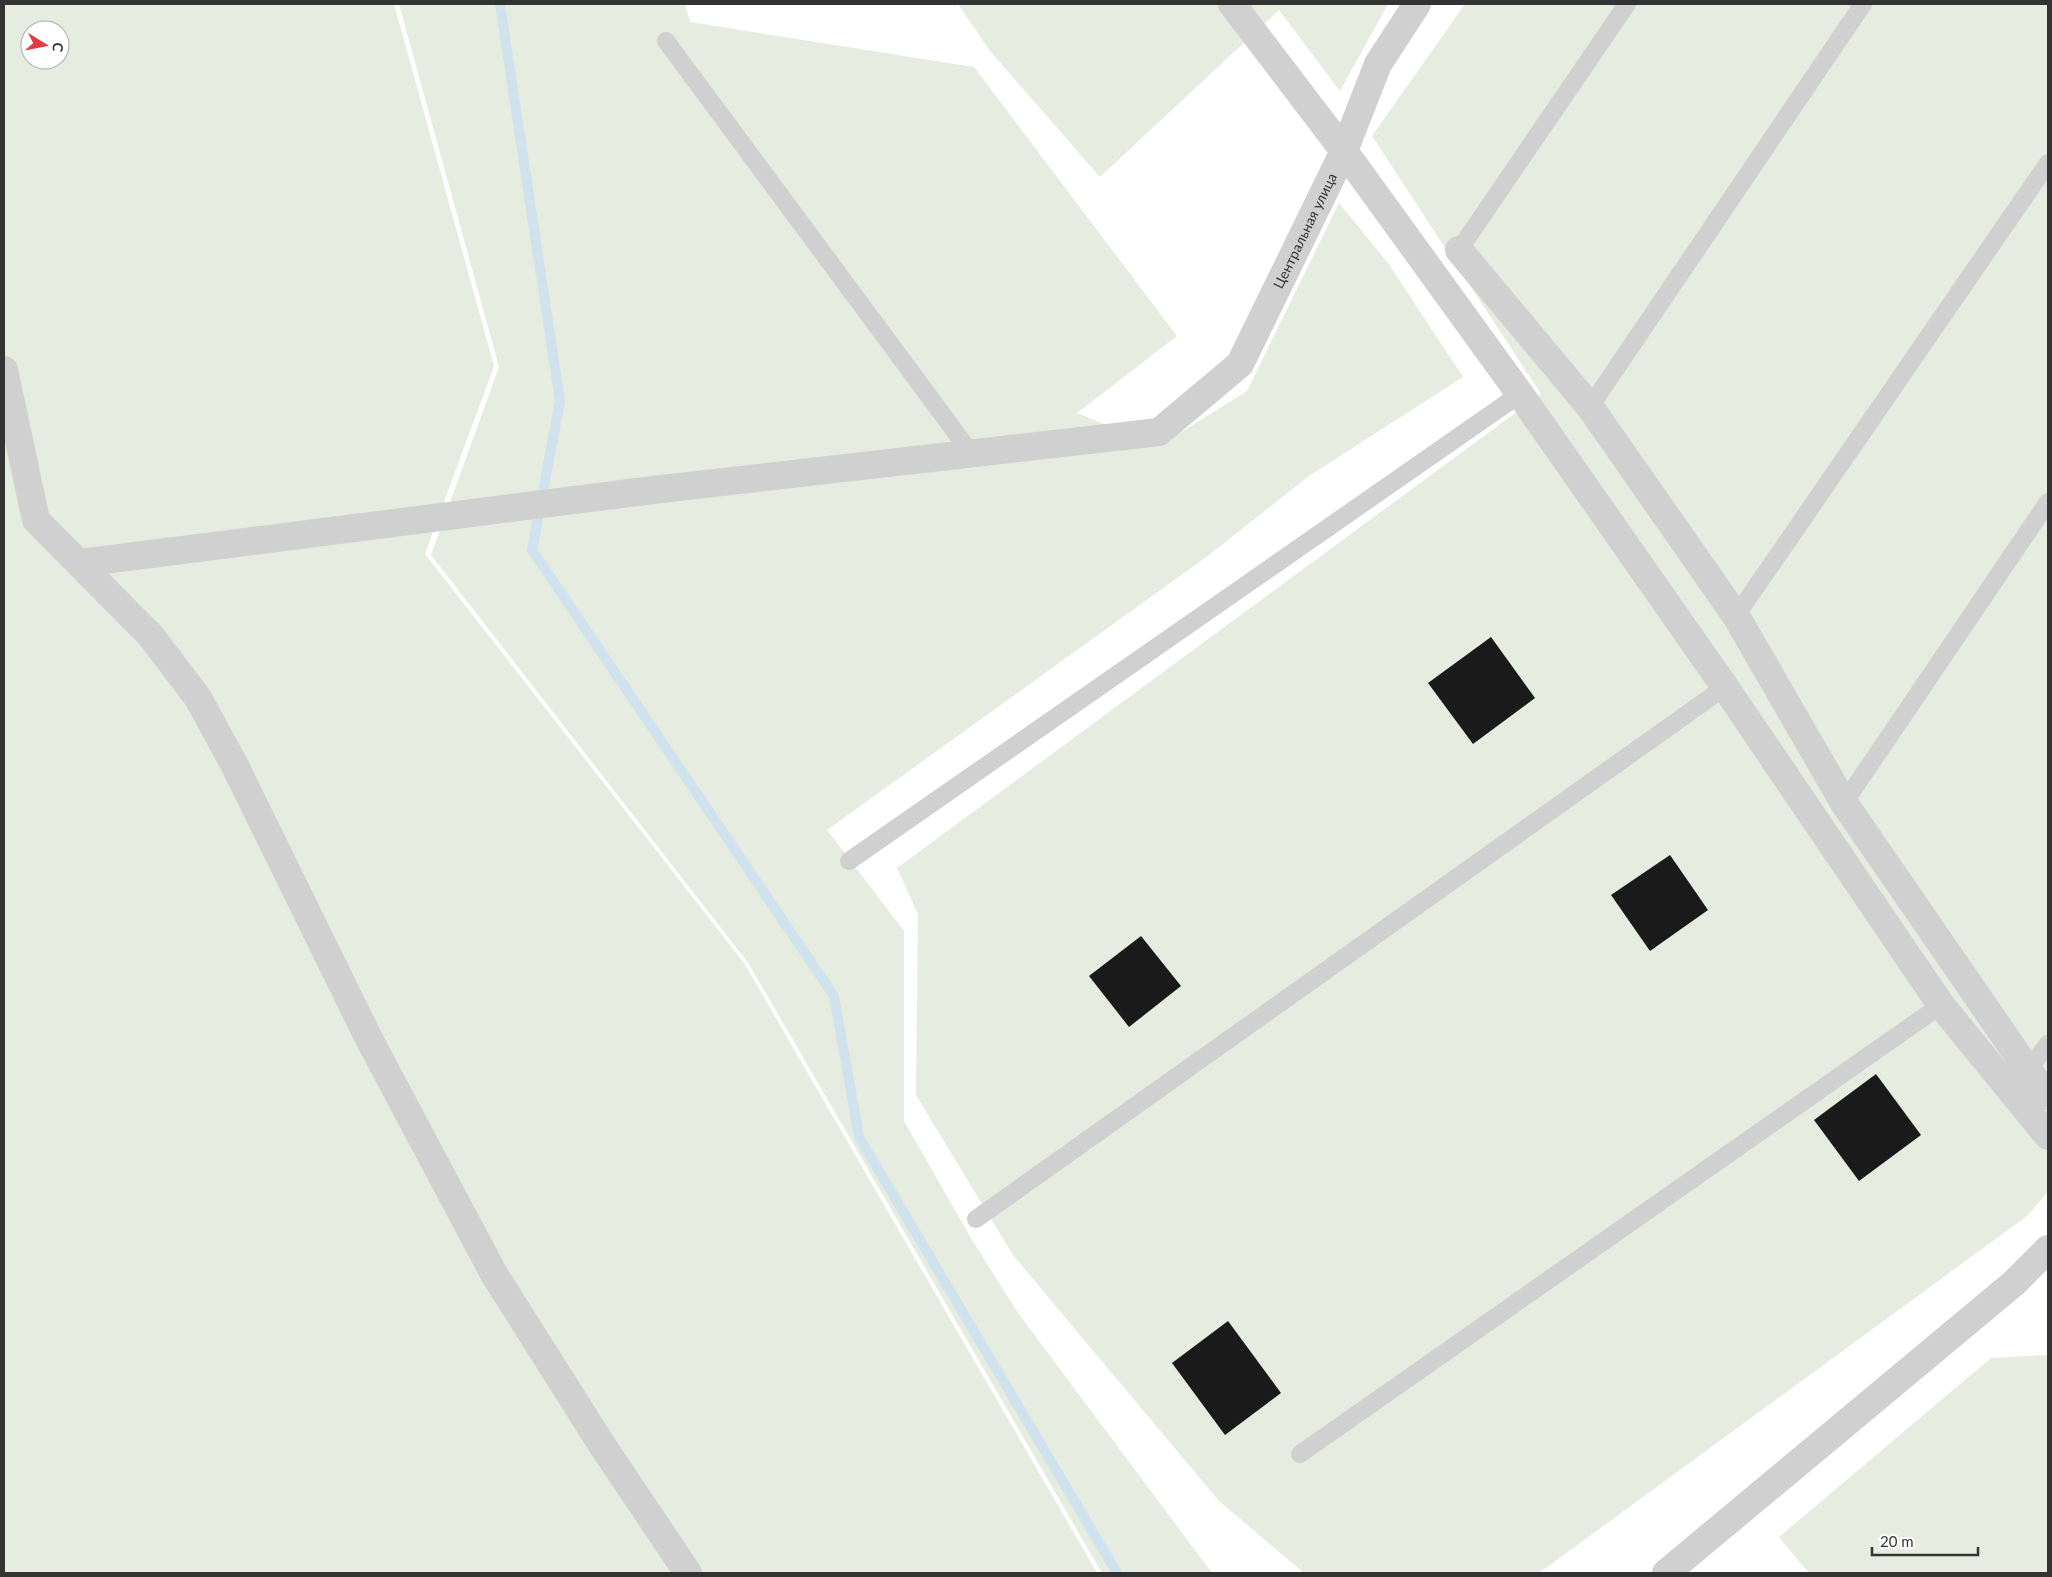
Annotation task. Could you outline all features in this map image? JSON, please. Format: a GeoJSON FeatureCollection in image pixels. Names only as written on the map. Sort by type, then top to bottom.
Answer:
{"type":"FeatureCollection","features":[{"type":"Feature","properties":{"kind":"street"},"geometry":{"type":"LineString","coordinates":[[1232,4],[1344,151],[1520,394],[1725,687],[1941,1005],[2048,1136]]}},
{"type":"Feature","properties":{"kind":"street","name":"Центральная улица"},"geometry":{"type":"LineString","coordinates":[[971,454],[1158,432],[1240,364],[1344,151],[1378,64],[1418,4]]}},
{"type":"Feature","properties":{"kind":"street"},"geometry":{"type":"LineString","coordinates":[[1459,250],[1590,407],[1736,616],[1844,803],[2028,1070],[2048,1096]]}},
{"type":"Feature","properties":{"kind":"street"},"geometry":{"type":"LineString","coordinates":[[4,370],[36,520],[151,636],[198,698],[235,766],[369,1039],[494,1274],[602,1445],[688,1573]]}},
{"type":"Feature","properties":{"kind":"street"},"geometry":{"type":"LineString","coordinates":[[80,563],[653,490],[971,454]]}},
{"type":"Feature","properties":{"kind":"street"},"geometry":{"type":"LineString","coordinates":[[1666,1573],[2006,1289],[2048,1248]]}},
{"type":"Feature","properties":{"kind":"lane"},"geometry":{"type":"LineString","coordinates":[[1459,250],[1627,4]]}},
{"type":"Feature","properties":{"kind":"lane"},"geometry":{"type":"LineString","coordinates":[[1590,407],[1863,4]]}},
{"type":"Feature","properties":{"kind":"lane"},"geometry":{"type":"LineString","coordinates":[[666,40],[971,454]]}},
{"type":"Feature","properties":{"kind":"lane"},"geometry":{"type":"LineString","coordinates":[[1736,616],[2048,163]]}},
{"type":"Feature","properties":{"kind":"lane"},"geometry":{"type":"LineString","coordinates":[[849,861],[1520,394]]}},
{"type":"Feature","properties":{"kind":"lane"},"geometry":{"type":"LineString","coordinates":[[1844,803],[2048,502]]}},
{"type":"Feature","properties":{"kind":"lane"},"geometry":{"type":"LineString","coordinates":[[976,1219],[1725,687]]}},
{"type":"Feature","properties":{"kind":"lane"},"geometry":{"type":"LineString","coordinates":[[1300,1454],[1941,1005]]}},
{"type":"Feature","properties":{"kind":"lane"},"geometry":{"type":"LineString","coordinates":[[2028,1070],[2048,1044]]}},
{"type":"Feature","properties":{"kind":"shaded area"},"geometry":{"type":"Polygon","coordinates":[[[4,4],[394,4],[494,366],[425,554],[744,963],[1097,1573],[4,1573],[4,4]]]}},
{"type":"Feature","properties":{"kind":"shaded area"},"geometry":{"type":"Polygon","coordinates":[[[399,4],[685,4],[690,22],[974,67],[1177,336],[1077,413],[1159,446],[1247,391],[1339,203],[1388,263],[1463,377],[1309,476],[1209,555],[827,830],[904,931],[904,1121],[972,1240],[1018,1313],[1212,1573],[1102,1573],[749,964],[431,555],[499,367],[399,4]]]}},
{"type":"Feature","properties":{"kind":"shaded area"},"geometry":{"type":"Polygon","coordinates":[[[958,4],[1388,4],[1340,91],[1279,10],[1100,177],[990,51],[958,4]]]}},
{"type":"Feature","properties":{"kind":"shaded area"},"geometry":{"type":"Polygon","coordinates":[[[1465,4],[2048,4],[2048,1192],[2027,1216],[1539,1573],[1304,1573],[1219,1501],[1013,1255],[916,1095],[918,914],[897,868],[1541,394],[1372,136],[1465,4]]]}},
{"type":"Feature","properties":{"kind":"shaded area"},"geometry":{"type":"Polygon","coordinates":[[[2048,1355],[2048,1573],[1809,1573],[1779,1537],[1991,1358],[2048,1355]]]}},
{"type":"Feature","properties":{"kind":"building"},"geometry":{"type":"Polygon","coordinates":[[[1491,637],[1535,698],[1473,744],[1428,683],[1491,637]]]}},
{"type":"Feature","properties":{"kind":"building"},"geometry":{"type":"Polygon","coordinates":[[[1670,855],[1708,910],[1650,951],[1611,895],[1670,855]]]}},
{"type":"Feature","properties":{"kind":"building"},"geometry":{"type":"Polygon","coordinates":[[[1141,936],[1181,986],[1129,1027],[1089,976],[1141,936]]]}},
{"type":"Feature","properties":{"kind":"building"},"geometry":{"type":"Polygon","coordinates":[[[1876,1074],[1921,1135],[1859,1181],[1814,1120],[1876,1074]]]}},
{"type":"Feature","properties":{"kind":"building"},"geometry":{"type":"Polygon","coordinates":[[[1228,1321],[1281,1393],[1225,1435],[1172,1363],[1228,1321]]]}},
{"type":"Feature","properties":{"kind":"waterway"},"geometry":{"type":"LineString","coordinates":[[500,4],[560,401],[532,550],[834,996],[859,1137],[1117,1573]]}}]}
